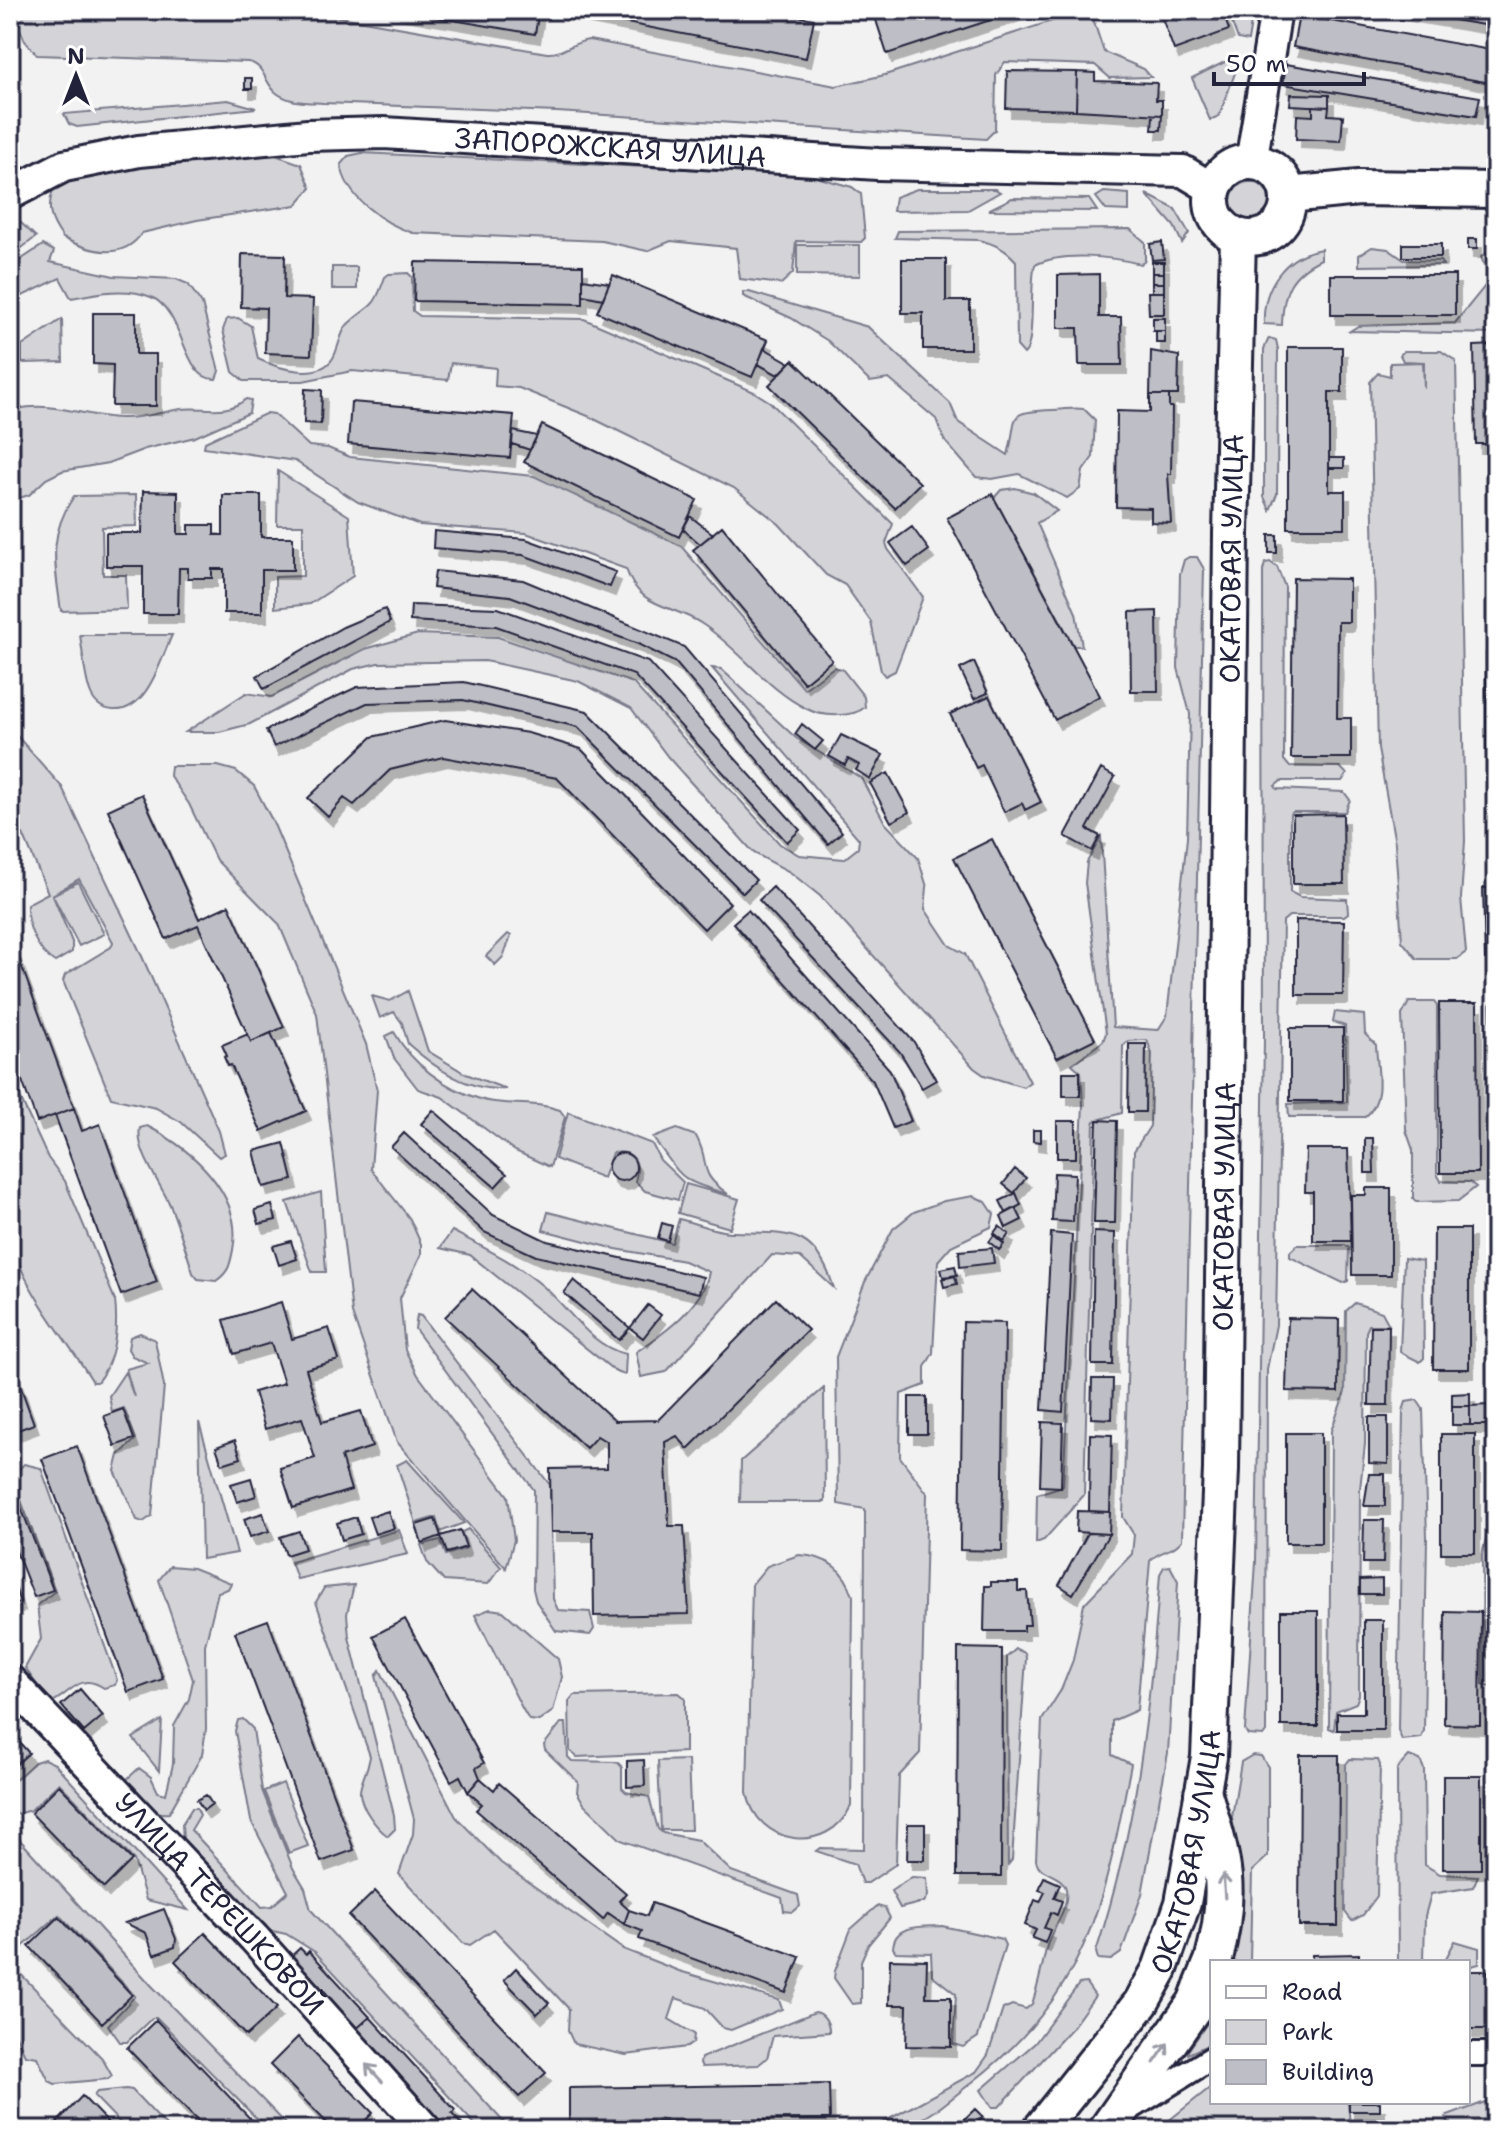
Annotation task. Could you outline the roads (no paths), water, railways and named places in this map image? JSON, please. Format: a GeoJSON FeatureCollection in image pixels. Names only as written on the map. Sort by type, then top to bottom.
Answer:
{"type":"FeatureCollection","features":[{"type":"Feature","properties":{"kind":"highway"},"geometry":{"type":"LineString","coordinates":[[1203,1794],[1221,1854],[1226,1891],[1225,1912],[1213,1960]]}},
{"type":"Feature","properties":{"kind":"highway"},"geometry":{"type":"LineString","coordinates":[[1112,2124],[1196,2003],[1210,1968]]}},
{"type":"Feature","properties":{"kind":"main road"},"geometry":{"type":"LineString","coordinates":[[1251,163],[1276,10]]}},
{"type":"Feature","properties":{"kind":"main road","name":"ЗАПОРОЖСКАЯ УЛИЦА"},"geometry":{"type":"LineString","coordinates":[[10,194],[64,166],[139,151],[308,135],[384,133],[878,164],[1183,171],[1213,189]]}},
{"type":"Feature","properties":{"kind":"main road"},"geometry":{"type":"LineString","coordinates":[[1251,163],[1273,170],[1283,181],[1288,195],[1283,220],[1271,232],[1255,238],[1238,236],[1217,218],[1213,189],[1231,168],[1251,163]]}},
{"type":"Feature","properties":{"kind":"main road"},"geometry":{"type":"LineString","coordinates":[[1288,195],[1359,188],[1496,190]]}},
{"type":"Feature","properties":{"kind":"main road","name":"ОКАТОВАЯ УЛИЦА"},"geometry":{"type":"LineString","coordinates":[[1040,2130],[1141,2003],[1160,1969],[1183,1903],[1203,1794],[1212,1721],[1221,1469],[1231,534],[1238,236]]}},
{"type":"Feature","properties":{"kind":"main road","name":"УЛИЦА ТЕРЕШКОВОЙ"},"geometry":{"type":"LineString","coordinates":[[10,1681],[161,1839],[426,2130]]}},
{"type":"Feature","properties":{"kind":"street"},"geometry":{"type":"LineString","coordinates":[[1470,2054],[1496,2054]]}},
{"type":"Feature","properties":{"kind":"street"},"geometry":{"type":"LineString","coordinates":[[1112,2124],[1210,2059]]}}]}
